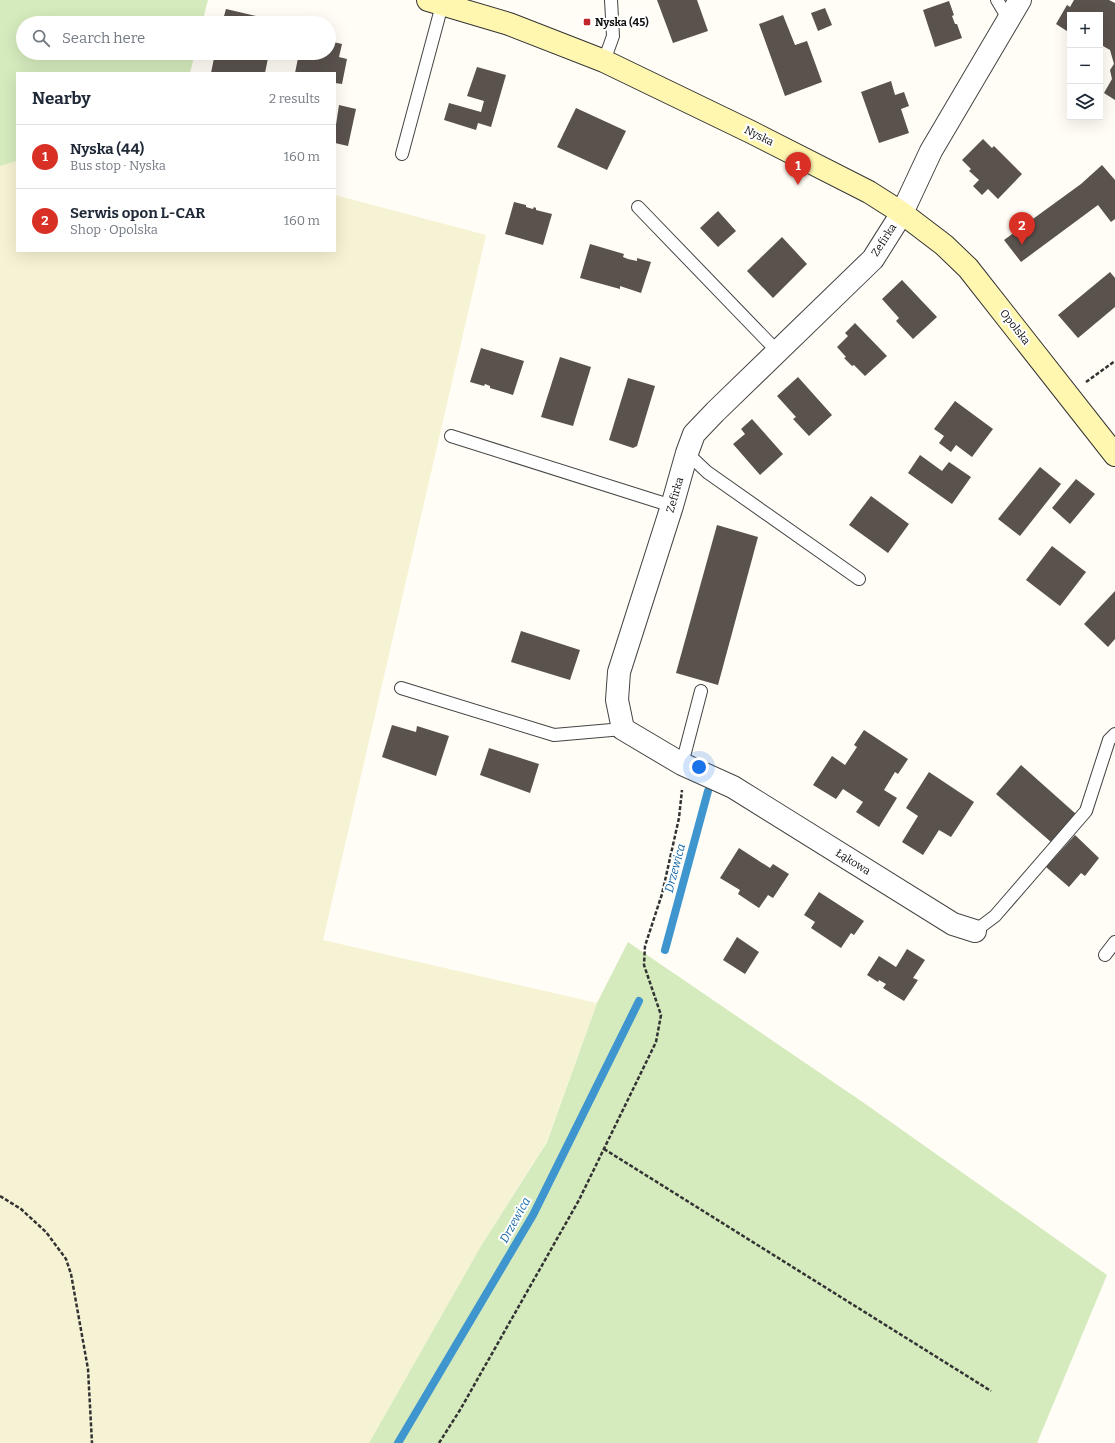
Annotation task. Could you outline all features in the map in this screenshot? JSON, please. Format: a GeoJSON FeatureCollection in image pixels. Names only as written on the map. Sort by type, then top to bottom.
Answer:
{"type":"FeatureCollection","features":[{"type":"Feature","properties":{"kind":"street"},"geometry":{"type":"LineString","coordinates":[[902,213],[931,151],[1020,0]]}},
{"type":"Feature","properties":{"kind":"street","name":"Nyska"},"geometry":{"type":"LineString","coordinates":[[435,2],[508,24],[604,61],[822,168],[869,192],[902,213]]}},
{"type":"Feature","properties":{"kind":"street","name":"Zefirka"},"geometry":{"type":"LineString","coordinates":[[623,729],[617,700],[619,672],[694,434],[777,351],[873,259],[902,213]]}},
{"type":"Feature","properties":{"kind":"street","name":"Opolska"},"geometry":{"type":"LineString","coordinates":[[902,213],[944,245],[968,268],[1115,455]]}},
{"type":"Feature","properties":{"kind":"street"},"geometry":{"type":"LineString","coordinates":[[623,729],[682,764]]}},
{"type":"Feature","properties":{"kind":"street","name":"Łąkowa"},"geometry":{"type":"LineString","coordinates":[[682,764],[733,787],[953,924],[975,932]]}},
{"type":"Feature","properties":{"kind":"lane"},"geometry":{"type":"LineString","coordinates":[[604,61],[613,36],[611,0]]}},
{"type":"Feature","properties":{"kind":"lane"},"geometry":{"type":"LineString","coordinates":[[997,0],[1009,20]]}},
{"type":"Feature","properties":{"kind":"lane"},"geometry":{"type":"LineString","coordinates":[[402,154],[435,2]]}},
{"type":"Feature","properties":{"kind":"lane"},"geometry":{"type":"LineString","coordinates":[[638,208],[777,351]]}},
{"type":"Feature","properties":{"kind":"lane"},"geometry":{"type":"LineString","coordinates":[[451,436],[672,506]]}},
{"type":"Feature","properties":{"kind":"lane"},"geometry":{"type":"LineString","coordinates":[[687,453],[708,472],[859,579]]}},
{"type":"Feature","properties":{"kind":"lane"},"geometry":{"type":"LineString","coordinates":[[401,688],[554,735],[623,729]]}},
{"type":"Feature","properties":{"kind":"lane"},"geometry":{"type":"LineString","coordinates":[[682,764],[701,691]]}},
{"type":"Feature","properties":{"kind":"lane"},"geometry":{"type":"LineString","coordinates":[[975,932],[995,916],[1086,811],[1109,740],[1115,734]]}},
{"type":"Feature","properties":{"kind":"lane"},"geometry":{"type":"LineString","coordinates":[[1106,955],[1115,942]]}},
{"type":"Feature","properties":{"kind":"path"},"geometry":{"type":"LineString","coordinates":[[1068,395],[1115,361]]}},
{"type":"Feature","properties":{"kind":"path"},"geometry":{"type":"LineString","coordinates":[[439,1443],[460,1410],[579,1200],[656,1042],[661,1015],[644,965],[645,946],[662,894],[680,818],[682,764]]}},
{"type":"Feature","properties":{"kind":"path"},"geometry":{"type":"LineString","coordinates":[[604,1149],[991,1391]]}},
{"type":"Feature","properties":{"kind":"path"},"geometry":{"type":"LineString","coordinates":[[0,1196],[20,1208],[46,1232],[66,1259],[71,1274],[88,1369],[92,1443]]}},
{"type":"Feature","properties":{"kind":"shaded area"},"geometry":{"type":"Polygon","coordinates":[[[16,161],[16,252],[336,252],[336,195],[486,235],[323,940],[597,1003],[547,1141],[481,1246],[369,1443],[0,1443],[0,166],[16,161]]]}},
{"type":"Feature","properties":{"kind":"green space"},"geometry":{"type":"Polygon","coordinates":[[[0,0],[208,0],[204,16],[16,16],[16,60],[193,60],[190,72],[16,72],[16,161],[0,166],[0,0]]]}},
{"type":"Feature","properties":{"kind":"green space"},"geometry":{"type":"Polygon","coordinates":[[[628,942],[864,1103],[1107,1275],[1037,1443],[369,1443],[481,1246],[547,1142],[597,1003],[628,942]]]}},
{"type":"Feature","properties":{"kind":"building"},"geometry":{"type":"Polygon","coordinates":[[[657,0],[697,0],[708,31],[673,43],[657,0]]]}},
{"type":"Feature","properties":{"kind":"building"},"geometry":{"type":"Polygon","coordinates":[[[1074,0],[1109,0],[1115,3],[1115,100],[1104,93],[1112,79],[1110,70],[1114,64],[1110,50],[1103,46],[1103,12],[1067,12],[1067,31],[1056,24],[1067,5],[1070,7],[1074,0]]]}},
{"type":"Feature","properties":{"kind":"building"},"geometry":{"type":"Polygon","coordinates":[[[949,1],[954,15],[952,16],[955,24],[957,24],[962,38],[935,47],[923,10],[949,1]]]}},
{"type":"Feature","properties":{"kind":"building"},"geometry":{"type":"Polygon","coordinates":[[[825,8],[832,25],[818,31],[811,13],[825,8]]]}},
{"type":"Feature","properties":{"kind":"building"},"geometry":{"type":"Polygon","coordinates":[[[226,9],[256,16],[224,16],[226,9]]]}},
{"type":"Feature","properties":{"kind":"building"},"geometry":{"type":"Polygon","coordinates":[[[783,15],[795,45],[807,41],[822,82],[785,96],[759,24],[783,15]]]}},
{"type":"Feature","properties":{"kind":"building"},"geometry":{"type":"Polygon","coordinates":[[[336,43],[342,44],[339,57],[347,59],[342,84],[336,83],[336,72],[295,72],[298,60],[336,60],[336,43]]]}},
{"type":"Feature","properties":{"kind":"building"},"geometry":{"type":"Polygon","coordinates":[[[214,60],[268,60],[265,72],[211,72],[214,60]]]}},
{"type":"Feature","properties":{"kind":"building"},"geometry":{"type":"Polygon","coordinates":[[[477,67],[506,75],[491,127],[478,123],[476,130],[444,120],[449,103],[481,112],[484,101],[467,96],[477,67]]]}},
{"type":"Feature","properties":{"kind":"building"},"geometry":{"type":"Polygon","coordinates":[[[891,81],[895,95],[904,92],[909,106],[901,109],[909,133],[879,143],[861,92],[891,81]]]}},
{"type":"Feature","properties":{"kind":"building"},"geometry":{"type":"Polygon","coordinates":[[[339,105],[356,109],[348,146],[336,143],[336,124],[339,105]]]}},
{"type":"Feature","properties":{"kind":"building"},"geometry":{"type":"Polygon","coordinates":[[[576,108],[626,131],[607,170],[557,147],[576,108]]]}},
{"type":"Feature","properties":{"kind":"building"},"geometry":{"type":"Polygon","coordinates":[[[983,139],[992,148],[994,146],[1022,174],[998,199],[988,189],[982,195],[973,186],[979,180],[969,171],[971,169],[962,160],[983,139]]]}},
{"type":"Feature","properties":{"kind":"building"},"geometry":{"type":"Polygon","coordinates":[[[1102,165],[1115,180],[1115,219],[1111,222],[1098,205],[1021,262],[1004,240],[1081,184],[1102,165]]]}},
{"type":"Feature","properties":{"kind":"building"},"geometry":{"type":"Polygon","coordinates":[[[514,202],[526,205],[526,207],[533,209],[534,207],[536,210],[552,214],[543,245],[505,234],[514,202]]]}},
{"type":"Feature","properties":{"kind":"building"},"geometry":{"type":"Polygon","coordinates":[[[718,211],[736,231],[718,247],[700,228],[718,211]]]}},
{"type":"Feature","properties":{"kind":"building"},"geometry":{"type":"Polygon","coordinates":[[[782,237],[807,264],[773,298],[747,271],[782,237]]]}},
{"type":"Feature","properties":{"kind":"building"},"geometry":{"type":"Polygon","coordinates":[[[590,244],[624,254],[623,257],[628,259],[637,261],[637,258],[651,262],[641,293],[620,286],[620,289],[580,278],[590,244]]]}},
{"type":"Feature","properties":{"kind":"building"},"geometry":{"type":"Polygon","coordinates":[[[1110,272],[1115,278],[1115,307],[1078,338],[1058,315],[1110,272]]]}},
{"type":"Feature","properties":{"kind":"building"},"geometry":{"type":"Polygon","coordinates":[[[902,280],[937,317],[913,339],[896,321],[899,318],[882,299],[902,280]]]}},
{"type":"Feature","properties":{"kind":"building"},"geometry":{"type":"Polygon","coordinates":[[[855,323],[887,356],[865,376],[844,358],[846,357],[837,347],[848,336],[845,333],[855,323]]]}},
{"type":"Feature","properties":{"kind":"building"},"geometry":{"type":"Polygon","coordinates":[[[481,348],[524,361],[513,395],[490,388],[490,386],[485,384],[484,386],[470,382],[481,348]]]}},
{"type":"Feature","properties":{"kind":"building"},"geometry":{"type":"Polygon","coordinates":[[[560,357],[591,367],[573,426],[541,417],[560,357]]]}},
{"type":"Feature","properties":{"kind":"building"},"geometry":{"type":"Polygon","coordinates":[[[798,377],[832,415],[809,436],[793,419],[796,417],[777,396],[798,377]]]}},
{"type":"Feature","properties":{"kind":"building"},"geometry":{"type":"Polygon","coordinates":[[[628,378],[655,386],[637,446],[633,448],[609,440],[628,378]]]}},
{"type":"Feature","properties":{"kind":"building"},"geometry":{"type":"Polygon","coordinates":[[[955,401],[993,429],[972,457],[956,445],[951,452],[939,443],[944,436],[934,429],[955,401]]]}},
{"type":"Feature","properties":{"kind":"building"},"geometry":{"type":"Polygon","coordinates":[[[752,419],[783,454],[760,475],[733,444],[745,434],[741,429],[752,419]]]}},
{"type":"Feature","properties":{"kind":"building"},"geometry":{"type":"Polygon","coordinates":[[[920,455],[942,471],[949,462],[971,477],[952,504],[908,473],[920,455]]]}},
{"type":"Feature","properties":{"kind":"building"},"geometry":{"type":"Polygon","coordinates":[[[1040,467],[1061,484],[1020,536],[998,519],[1040,467]]]}},
{"type":"Feature","properties":{"kind":"building"},"geometry":{"type":"Polygon","coordinates":[[[1076,479],[1095,494],[1070,524],[1052,508],[1076,479]]]}},
{"type":"Feature","properties":{"kind":"building"},"geometry":{"type":"Polygon","coordinates":[[[871,496],[909,524],[888,553],[849,525],[871,496]]]}},
{"type":"Feature","properties":{"kind":"building"},"geometry":{"type":"Polygon","coordinates":[[[717,525],[758,537],[718,685],[676,673],[717,525]]]}},
{"type":"Feature","properties":{"kind":"building"},"geometry":{"type":"Polygon","coordinates":[[[1052,546],[1086,572],[1060,606],[1026,580],[1052,546]]]}},
{"type":"Feature","properties":{"kind":"building"},"geometry":{"type":"Polygon","coordinates":[[[1115,591],[1115,639],[1108,647],[1084,624],[1115,591]]]}},
{"type":"Feature","properties":{"kind":"building"},"geometry":{"type":"Polygon","coordinates":[[[521,631],[580,650],[570,680],[511,662],[521,631]]]}},
{"type":"Feature","properties":{"kind":"building"},"geometry":{"type":"Polygon","coordinates":[[[392,725],[416,732],[417,726],[449,736],[436,776],[382,757],[392,725]]]}},
{"type":"Feature","properties":{"kind":"building"},"geometry":{"type":"Polygon","coordinates":[[[864,730],[908,759],[898,774],[895,772],[884,790],[897,798],[879,827],[856,812],[863,802],[843,789],[836,799],[813,785],[832,756],[845,765],[857,747],[854,745],[864,730]]]}},
{"type":"Feature","properties":{"kind":"building"},"geometry":{"type":"Polygon","coordinates":[[[489,748],[539,764],[530,793],[480,775],[489,748]]]}},
{"type":"Feature","properties":{"kind":"building"},"geometry":{"type":"Polygon","coordinates":[[[1021,765],[1076,814],[1051,842],[996,794],[1021,765]]]}},
{"type":"Feature","properties":{"kind":"building"},"geometry":{"type":"Polygon","coordinates":[[[929,772],[974,802],[951,837],[939,830],[923,855],[902,842],[918,816],[906,808],[929,772]]]}},
{"type":"Feature","properties":{"kind":"building"},"geometry":{"type":"Polygon","coordinates":[[[1075,835],[1099,858],[1085,876],[1081,873],[1069,887],[1046,867],[1075,835]]]}},
{"type":"Feature","properties":{"kind":"building"},"geometry":{"type":"Polygon","coordinates":[[[739,848],[770,868],[773,864],[789,874],[773,898],[768,895],[759,908],[738,894],[740,890],[720,878],[739,848]]]}},
{"type":"Feature","properties":{"kind":"building"},"geometry":{"type":"Polygon","coordinates":[[[819,892],[864,921],[854,935],[851,933],[841,948],[811,928],[815,922],[804,915],[819,892]]]}},
{"type":"Feature","properties":{"kind":"building"},"geometry":{"type":"Polygon","coordinates":[[[737,937],[759,952],[745,974],[723,960],[737,937]]]}},
{"type":"Feature","properties":{"kind":"building"},"geometry":{"type":"Polygon","coordinates":[[[907,949],[925,960],[913,978],[918,980],[904,1001],[883,988],[886,984],[879,980],[878,982],[867,975],[879,956],[896,967],[907,949]]]}},
{"type":"Feature","properties":{"kind":"waterway","name":"Drzewica"},"geometry":{"type":"LineString","coordinates":[[665,950],[708,791]]}},
{"type":"Feature","properties":{"kind":"waterway","name":"Drzewica"},"geometry":{"type":"LineString","coordinates":[[398,1443],[533,1215],[639,1001]]}},
{"type":"Feature","properties":{"kind":"place","name":"Nyska (45)"},"geometry":{"type":"Point","coordinates":[587,22]}},
{"type":"Feature","properties":{"kind":"place","name":"Nyska (44)"},"geometry":{"type":"Point","coordinates":[798,185]}},
{"type":"Feature","properties":{"kind":"place","name":"Serwis opon L-CAR"},"geometry":{"type":"Point","coordinates":[1022,245]}}]}
